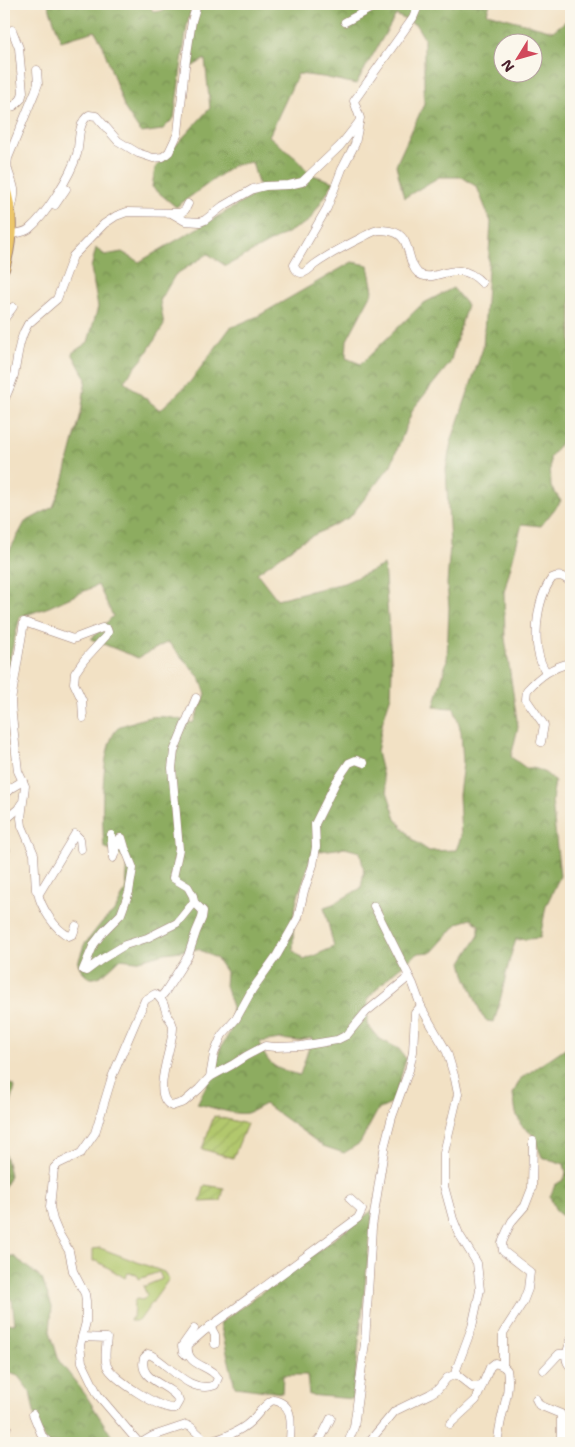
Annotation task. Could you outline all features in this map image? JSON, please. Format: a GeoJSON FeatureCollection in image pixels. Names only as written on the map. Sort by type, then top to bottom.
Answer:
{"type":"FeatureCollection","features":[{"type":"Feature","properties":{"kind":"main road"},"geometry":{"type":"LineString","coordinates":[[4,186],[10,211],[11,234],[4,269]]}},
{"type":"Feature","properties":{"kind":"street"},"geometry":{"type":"LineString","coordinates":[[26,231],[46,210],[73,166],[83,120],[88,115],[96,116],[118,141],[138,153],[153,158],[163,157],[169,152],[178,133],[185,67],[192,21],[197,4]]}},
{"type":"Feature","properties":{"kind":"street"},"geometry":{"type":"LineString","coordinates":[[345,22],[379,4]]}},
{"type":"Feature","properties":{"kind":"street"},"geometry":{"type":"LineString","coordinates":[[420,4],[413,18],[354,101],[360,118],[355,144],[327,208],[294,265],[301,272],[308,271],[314,265],[344,247],[374,231],[381,230],[395,232],[402,237],[414,266],[419,273],[428,276],[462,270],[470,273],[482,283]]}},
{"type":"Feature","properties":{"kind":"street"},"geometry":{"type":"LineString","coordinates":[[4,108],[14,106],[21,99],[23,92],[19,48],[12,30]]}},
{"type":"Feature","properties":{"kind":"street"},"geometry":{"type":"LineString","coordinates":[[10,211],[14,200],[14,190],[6,166],[38,84],[37,70]]}},
{"type":"Feature","properties":{"kind":"street"},"geometry":{"type":"LineString","coordinates":[[173,214],[190,223],[205,220],[223,206],[252,189],[302,182],[340,146],[360,122]]}},
{"type":"Feature","properties":{"kind":"street"},"geometry":{"type":"LineString","coordinates":[[11,234],[26,231],[39,224],[66,190]]}},
{"type":"Feature","properties":{"kind":"street"},"geometry":{"type":"LineString","coordinates":[[73,256],[104,224],[116,216],[127,212],[180,213],[185,210],[188,204]]}},
{"type":"Feature","properties":{"kind":"street"},"geometry":{"type":"LineString","coordinates":[[4,401],[14,376],[20,339],[24,329],[57,299],[73,256],[73,247]]}},
{"type":"Feature","properties":{"kind":"street"},"geometry":{"type":"LineString","coordinates":[[4,319],[13,307]]}},
{"type":"Feature","properties":{"kind":"street"},"geometry":{"type":"LineString","coordinates":[[546,672],[540,659],[536,639],[537,622],[542,603],[552,578],[562,576],[571,583]]}},
{"type":"Feature","properties":{"kind":"street"},"geometry":{"type":"LineString","coordinates":[[4,821],[18,809],[26,791],[18,771],[12,701],[24,622],[73,639],[102,628],[107,629],[106,636],[75,673],[74,683],[82,700],[83,718]]}},
{"type":"Feature","properties":{"kind":"street"},"geometry":{"type":"LineString","coordinates":[[541,742],[544,725],[526,699],[526,690],[554,667],[571,663]]}},
{"type":"Feature","properties":{"kind":"street"},"geometry":{"type":"LineString","coordinates":[[160,998],[188,956],[203,911],[194,902],[188,887],[173,878],[179,849],[172,768],[174,751],[196,698]]}},
{"type":"Feature","properties":{"kind":"street"},"geometry":{"type":"LineString","coordinates":[[290,1443],[290,1412],[284,1405],[273,1400],[247,1425],[213,1441],[206,1441],[191,1426],[186,1425],[153,1436],[140,1443],[103,1402],[88,1376],[80,1356],[87,1307],[85,1294],[76,1279],[69,1251],[58,1232],[50,1207],[54,1168],[58,1164],[77,1156],[90,1141],[99,1124],[112,1077],[145,1000],[154,994],[166,1006],[173,1028],[162,1080],[164,1097],[167,1102],[172,1106],[184,1102],[200,1089],[210,1076],[214,1054],[222,1036],[236,1019],[252,990],[277,955],[298,918],[304,891],[313,865],[316,847],[316,824],[336,782],[349,763],[356,760],[364,763]]}},
{"type":"Feature","properties":{"kind":"street"},"geometry":{"type":"LineString","coordinates":[[4,795],[23,781]]}},
{"type":"Feature","properties":{"kind":"street"},"geometry":{"type":"LineString","coordinates":[[22,802],[22,826],[34,854],[36,890],[39,902],[48,916],[64,934],[69,936],[73,934],[76,926]]}},
{"type":"Feature","properties":{"kind":"street"},"geometry":{"type":"LineString","coordinates":[[38,892],[40,892],[75,834],[80,839],[81,850]]}},
{"type":"Feature","properties":{"kind":"street"},"geometry":{"type":"LineString","coordinates":[[111,835],[112,858],[120,838],[122,838],[133,868],[129,892],[121,914],[94,944],[84,970],[86,971],[125,946],[147,938],[177,923],[194,902]]}},
{"type":"Feature","properties":{"kind":"street"},"geometry":{"type":"LineString","coordinates":[[374,906],[430,1025],[447,1052],[458,1094],[444,1153],[444,1186],[452,1219],[477,1264],[480,1290],[475,1315],[456,1374]]}},
{"type":"Feature","properties":{"kind":"street"},"geometry":{"type":"LineString","coordinates":[[210,1076],[232,1066],[265,1046],[288,1047],[337,1040],[347,1035],[360,1018],[405,980],[408,975]]}},
{"type":"Feature","properties":{"kind":"street"},"geometry":{"type":"LineString","coordinates":[[348,1443],[354,1427],[361,1376],[365,1343],[372,1227],[385,1144],[395,1108],[409,1070],[415,1013],[421,1006]]}},
{"type":"Feature","properties":{"kind":"street"},"geometry":{"type":"LineString","coordinates":[[502,1366],[503,1333],[523,1302],[530,1272],[502,1249],[502,1243],[512,1221],[525,1206],[532,1188],[533,1141]]}},
{"type":"Feature","properties":{"kind":"street"},"geometry":{"type":"LineString","coordinates":[[189,1357],[187,1352],[188,1346],[210,1326],[358,1218],[362,1210],[350,1198]]}},
{"type":"Feature","properties":{"kind":"street"},"geometry":{"type":"LineString","coordinates":[[512,1221],[527,1210]]}},
{"type":"Feature","properties":{"kind":"street"},"geometry":{"type":"LineString","coordinates":[[210,1326],[215,1335],[215,1344]]}},
{"type":"Feature","properties":{"kind":"street"},"geometry":{"type":"LineString","coordinates":[[82,1337],[107,1338],[107,1366],[113,1374],[121,1382],[136,1391],[172,1409],[178,1405],[178,1396],[154,1381],[147,1374],[144,1367],[144,1358],[148,1354],[151,1355],[178,1376],[195,1384],[204,1386],[215,1385],[218,1378],[215,1373],[197,1364],[183,1352],[182,1346],[194,1330]]}},
{"type":"Feature","properties":{"kind":"street"},"geometry":{"type":"LineString","coordinates":[[571,1340],[566,1362],[571,1367]]}},
{"type":"Feature","properties":{"kind":"street"},"geometry":{"type":"LineString","coordinates":[[544,1370],[560,1354],[567,1354]]}},
{"type":"Feature","properties":{"kind":"street"},"geometry":{"type":"LineString","coordinates":[[450,1424],[476,1400],[490,1367],[495,1363],[507,1370],[508,1386],[498,1443]]}},
{"type":"Feature","properties":{"kind":"street"},"geometry":{"type":"LineString","coordinates":[[456,1374],[472,1387],[482,1386]]}},
{"type":"Feature","properties":{"kind":"street"},"geometry":{"type":"LineString","coordinates":[[368,1443],[395,1411],[430,1394],[438,1389],[447,1378],[456,1374]]}},
{"type":"Feature","properties":{"kind":"street"},"geometry":{"type":"LineString","coordinates":[[536,1399],[539,1405],[561,1414],[561,1443]]}},
{"type":"Feature","properties":{"kind":"street"},"geometry":{"type":"LineString","coordinates":[[33,1414],[42,1436],[50,1443]]}},
{"type":"Feature","properties":{"kind":"street"},"geometry":{"type":"LineString","coordinates":[[316,1443],[322,1436],[331,1418]]}},
{"type":"Feature","properties":{"kind":"green space"},"geometry":{"type":"Polygon","coordinates":[[[48,4],[148,4],[154,12],[165,10],[168,4],[193,4],[187,25],[174,118],[162,130],[141,133],[125,109],[102,44],[95,31],[61,41],[48,4]]]}},
{"type":"Feature","properties":{"kind":"green space"},"geometry":{"type":"Polygon","coordinates":[[[199,4],[490,4],[487,13],[553,31],[571,17],[571,428],[550,458],[551,487],[561,501],[541,526],[522,524],[504,592],[505,638],[518,727],[511,757],[526,768],[535,768],[542,771],[555,781],[552,801],[560,876],[546,906],[540,938],[516,940],[494,1022],[487,1021],[482,1016],[462,962],[479,935],[479,925],[471,919],[458,923],[432,952],[418,953],[394,972],[368,998],[367,1024],[378,1038],[399,1049],[406,1059],[393,1103],[378,1110],[360,1143],[344,1153],[323,1146],[265,1104],[242,1114],[197,1104],[214,1070],[220,1049],[230,1032],[232,1007],[225,986],[226,972],[217,959],[198,949],[165,953],[136,961],[120,959],[109,970],[98,977],[92,978],[87,977],[82,972],[78,963],[84,945],[102,922],[115,911],[126,889],[128,859],[104,847],[103,784],[108,749],[113,736],[120,726],[147,718],[168,717],[193,723],[206,694],[200,678],[168,642],[138,658],[91,639],[113,616],[98,585],[49,607],[20,617],[8,665],[4,664],[4,561],[25,522],[53,507],[63,482],[81,413],[86,379],[72,353],[88,342],[98,307],[91,268],[96,248],[105,255],[122,252],[139,262],[260,190],[252,162],[234,165],[176,207],[152,187],[155,168],[210,108],[205,59],[188,69],[199,4]],[[396,15],[356,84],[298,74],[269,136],[298,160],[310,174],[334,182],[309,221],[226,266],[208,254],[175,275],[160,301],[164,325],[144,357],[124,381],[160,410],[190,382],[230,328],[258,316],[352,262],[368,265],[373,291],[347,340],[346,358],[361,364],[422,304],[453,288],[467,305],[450,363],[413,409],[391,465],[350,517],[302,541],[257,573],[277,599],[344,583],[384,565],[392,670],[391,696],[383,720],[377,752],[385,785],[396,819],[413,840],[429,851],[456,850],[461,837],[459,795],[463,763],[461,732],[454,708],[434,707],[447,660],[449,607],[447,584],[450,545],[446,469],[451,442],[483,348],[491,222],[477,187],[462,177],[439,177],[404,198],[396,165],[424,104],[424,38],[416,25],[396,15]],[[345,848],[312,852],[294,913],[293,950],[304,960],[334,947],[324,907],[361,888],[364,871],[360,852],[345,848]],[[312,1038],[299,1041],[280,1039],[260,1042],[269,1062],[279,1069],[300,1075],[312,1038]]]}},
{"type":"Feature","properties":{"kind":"green space"},"geometry":{"type":"Polygon","coordinates":[[[571,1044],[571,1223],[556,1211],[550,1197],[555,1185],[563,1180],[566,1174],[564,1164],[542,1157],[533,1135],[521,1125],[516,1113],[513,1094],[520,1079],[571,1044]]]}},
{"type":"Feature","properties":{"kind":"green space"},"geometry":{"type":"Polygon","coordinates":[[[4,1080],[15,1087],[4,1132],[4,1080]]]}},
{"type":"Feature","properties":{"kind":"green space"},"geometry":{"type":"Polygon","coordinates":[[[214,1116],[247,1124],[233,1158],[202,1149],[214,1116]]]}},
{"type":"Feature","properties":{"kind":"green space"},"geometry":{"type":"Polygon","coordinates":[[[4,1150],[10,1175],[4,1188],[4,1150]]]}},
{"type":"Feature","properties":{"kind":"green space"},"geometry":{"type":"Polygon","coordinates":[[[205,1185],[224,1188],[221,1201],[200,1202],[205,1185]]]}},
{"type":"Feature","properties":{"kind":"green space"},"geometry":{"type":"Polygon","coordinates":[[[373,1210],[353,1399],[309,1395],[307,1375],[283,1375],[282,1393],[235,1387],[220,1323],[373,1210]]]}},
{"type":"Feature","properties":{"kind":"green space"},"geometry":{"type":"Polygon","coordinates":[[[100,1248],[164,1272],[169,1279],[139,1321],[130,1321],[133,1318],[134,1302],[136,1299],[143,1300],[147,1295],[143,1286],[162,1279],[159,1272],[139,1279],[137,1274],[128,1273],[125,1278],[97,1261],[93,1261],[93,1249],[100,1248]]]}},
{"type":"Feature","properties":{"kind":"green space"},"geometry":{"type":"Polygon","coordinates":[[[4,1255],[15,1257],[42,1279],[52,1307],[50,1331],[59,1361],[85,1394],[116,1443],[46,1443],[37,1426],[30,1392],[18,1376],[4,1371],[4,1323],[15,1324],[12,1300],[4,1295],[4,1255]]]}}]}
